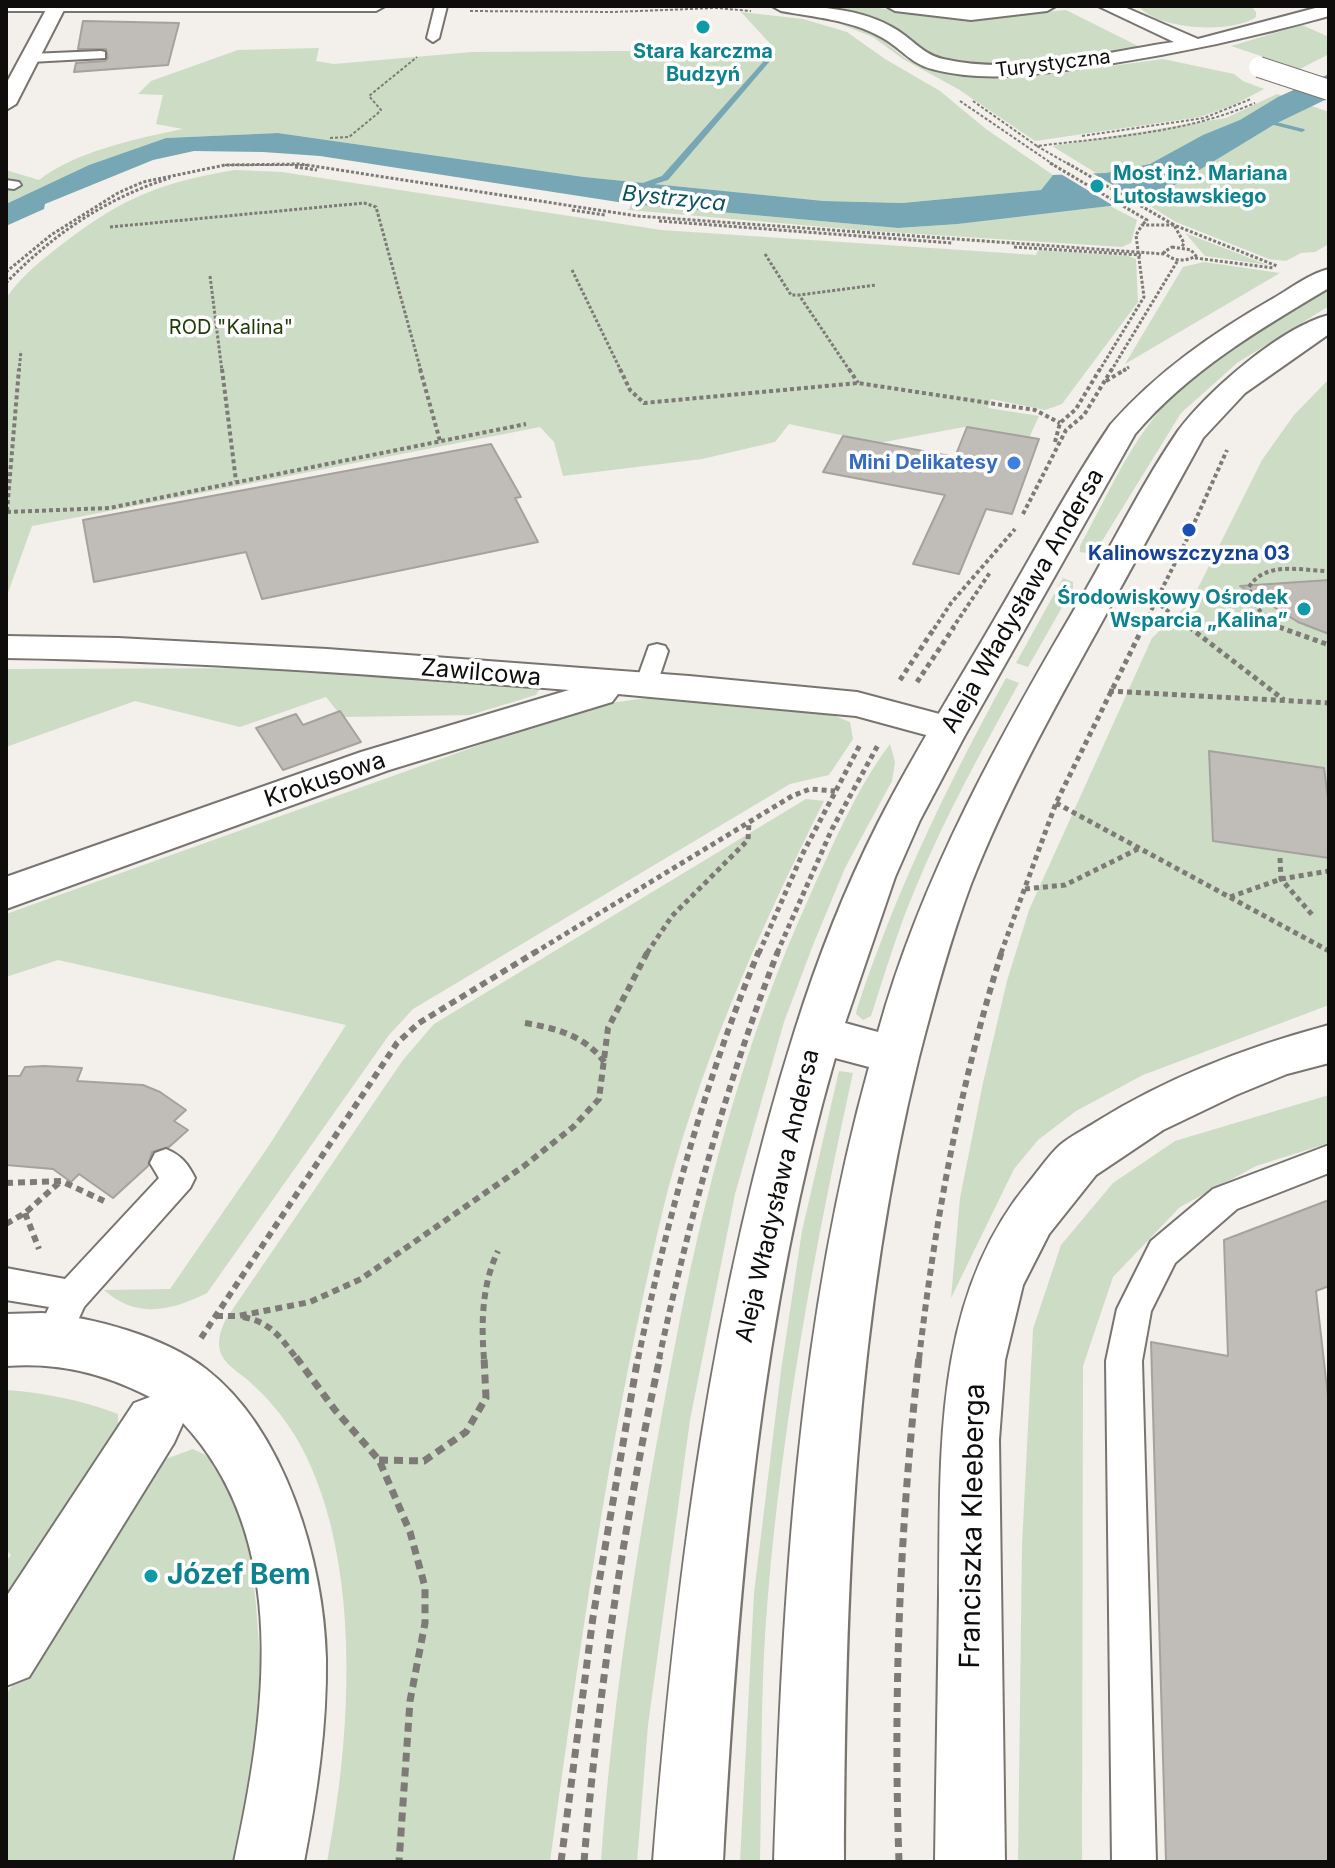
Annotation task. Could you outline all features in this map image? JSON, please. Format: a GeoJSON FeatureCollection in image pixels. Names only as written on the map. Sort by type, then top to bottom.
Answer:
{"type":"FeatureCollection","features":[{"type":"Feature","properties":{"kind":"main road"},"geometry":{"type":"LineString","coordinates":[[6,6],[376,6]]}},
{"type":"Feature","properties":{"kind":"main road"},"geometry":{"type":"LineString","coordinates":[[6,104],[60,6]]}},
{"type":"Feature","properties":{"kind":"main road","name":"Turystyczna"},"geometry":{"type":"LineString","coordinates":[[781,6],[855,19],[889,33],[924,60],[972,72],[1025,70],[1195,45],[1329,10]]}},
{"type":"Feature","properties":{"kind":"main road"},"geometry":{"type":"LineString","coordinates":[[895,6],[986,14],[1047,6]]}},
{"type":"Feature","properties":{"kind":"main road"},"geometry":{"type":"LineString","coordinates":[[1107,6],[1195,45],[1329,90]]}},
{"type":"Feature","properties":{"kind":"main road"},"geometry":{"type":"LineString","coordinates":[[1281,6],[1329,26]]}},
{"type":"Feature","properties":{"kind":"main road","name":"Aleja Władysława Andersa"},"geometry":{"type":"LineString","coordinates":[[688,1862],[707,1605],[726,1451],[754,1278],[791,1117],[816,1034],[876,872],[948,729],[1122,430],[1156,391],[1203,354],[1329,277]]}},
{"type":"Feature","properties":{"kind":"main road"},"geometry":{"type":"LineString","coordinates":[[809,1862],[814,1664],[826,1486],[853,1263],[874,1143],[932,932],[981,812],[1195,427],[1221,399],[1255,371],[1329,323]]}},
{"type":"Feature","properties":{"kind":"main road"},"geometry":{"type":"LineString","coordinates":[[1046,559],[1110,576]]}},
{"type":"Feature","properties":{"kind":"main road","name":"Zawilcowa"},"geometry":{"type":"LineString","coordinates":[[6,647],[118,649],[651,674],[857,704],[948,729]]}},
{"type":"Feature","properties":{"kind":"main road","name":"Krokusowa"},"geometry":{"type":"LineString","coordinates":[[6,893],[262,801],[513,717],[600,694],[651,674]]}},
{"type":"Feature","properties":{"kind":"main road"},"geometry":{"type":"LineString","coordinates":[[816,1034],[896,1056]]}},
{"type":"Feature","properties":{"kind":"main road","name":"Franciszka Kleeberga"},"geometry":{"type":"LineString","coordinates":[[970,1862],[970,1440],[977,1360],[997,1281],[1031,1218],[1078,1160],[1146,1116],[1219,1081],[1278,1058],[1329,1044]]}},
{"type":"Feature","properties":{"kind":"main road"},"geometry":{"type":"LineString","coordinates":[[43,1325],[127,1357],[176,1385],[227,1430],[273,1518],[290,1586],[294,1657],[289,1747],[269,1862]]}},
{"type":"Feature","properties":{"kind":"main road"},"geometry":{"type":"LineString","coordinates":[[6,1654],[176,1385]]}},
{"type":"Feature","properties":{"kind":"lane"},"geometry":{"type":"LineString","coordinates":[[433,38],[441,6]]}},
{"type":"Feature","properties":{"kind":"lane"},"geometry":{"type":"LineString","coordinates":[[30,58],[101,55]]}},
{"type":"Feature","properties":{"kind":"lane"},"geometry":{"type":"LineString","coordinates":[[1134,1862],[1124,1361],[1134,1309],[1163,1252],[1225,1199],[1329,1159]]}},
{"type":"Feature","properties":{"kind":"lane"},"geometry":{"type":"LineString","coordinates":[[6,1284],[43,1325],[179,1178],[166,1163]]}},
{"type":"Feature","properties":{"kind":"path"},"geometry":{"type":"LineString","coordinates":[[330,138],[349,137],[359,124],[378,114],[381,110],[369,96],[411,65],[433,38]]}},
{"type":"Feature","properties":{"kind":"path"},"geometry":{"type":"LineString","coordinates":[[1022,145],[1204,118],[1256,97]]}},
{"type":"Feature","properties":{"kind":"path"},"geometry":{"type":"LineString","coordinates":[[6,283],[47,244],[128,193],[168,179],[257,165],[317,170],[637,219],[1164,254],[1178,260],[1195,258],[1282,268],[1174,225],[1037,146],[1202,122],[1241,110],[1263,98]]}},
{"type":"Feature","properties":{"kind":"path"},"geometry":{"type":"LineString","coordinates":[[1035,154],[1147,220],[1136,235],[1144,297],[1076,409],[1060,423],[1053,451]]}},
{"type":"Feature","properties":{"kind":"path"},"geometry":{"type":"LineString","coordinates":[[6,272],[38,244],[129,188],[178,173],[254,162],[300,164],[637,216],[1140,253]]}},
{"type":"Feature","properties":{"kind":"path"},"geometry":{"type":"LineString","coordinates":[[110,227],[364,203],[376,207],[440,441]]}},
{"type":"Feature","properties":{"kind":"path"},"geometry":{"type":"LineString","coordinates":[[1142,225],[1174,225]]}},
{"type":"Feature","properties":{"kind":"path"},"geometry":{"type":"LineString","coordinates":[[1174,225],[1184,243],[1182,247]]}},
{"type":"Feature","properties":{"kind":"path"},"geometry":{"type":"LineString","coordinates":[[1164,254],[1168,248],[1182,247],[1194,252],[1195,258]]}},
{"type":"Feature","properties":{"kind":"path"},"geometry":{"type":"LineString","coordinates":[[765,254],[791,295],[876,285]]}},
{"type":"Feature","properties":{"kind":"path"},"geometry":{"type":"LineString","coordinates":[[925,642],[969,580],[1017,527],[1053,451],[1066,430],[1084,415],[1178,260]]}},
{"type":"Feature","properties":{"kind":"path"},"geometry":{"type":"LineString","coordinates":[[572,270],[630,390],[644,403],[858,383],[1035,410],[1060,423]]}},
{"type":"Feature","properties":{"kind":"path"},"geometry":{"type":"LineString","coordinates":[[210,276],[236,481]]}},
{"type":"Feature","properties":{"kind":"path"},"geometry":{"type":"LineString","coordinates":[[799,295],[858,383]]}},
{"type":"Feature","properties":{"kind":"path"},"geometry":{"type":"LineString","coordinates":[[21,351],[6,512],[109,508],[526,424]]}},
{"type":"Feature","properties":{"kind":"path"},"geometry":{"type":"LineString","coordinates":[[899,1862],[894,1763],[906,1470],[935,1229],[992,976],[1056,803],[1212,489],[1232,440]]}},
{"type":"Feature","properties":{"kind":"path"},"geometry":{"type":"LineString","coordinates":[[1329,571],[1301,568],[1269,571],[1259,574],[1249,587],[1253,602],[1270,621],[1329,645]]}},
{"type":"Feature","properties":{"kind":"path"},"geometry":{"type":"LineString","coordinates":[[1155,601],[1285,701]]}},
{"type":"Feature","properties":{"kind":"path"},"geometry":{"type":"LineString","coordinates":[[1109,691],[1329,703]]}},
{"type":"Feature","properties":{"kind":"path"},"geometry":{"type":"LineString","coordinates":[[176,1385],[215,1316],[397,1043],[419,1023],[438,1008],[792,796],[810,789],[835,791],[778,908],[738,1002],[671,1212],[614,1478],[578,1719],[561,1862]]}},
{"type":"Feature","properties":{"kind":"path"},"geometry":{"type":"LineString","coordinates":[[1056,803],[1329,951]]}},
{"type":"Feature","properties":{"kind":"path"},"geometry":{"type":"LineString","coordinates":[[238,1316],[310,1302],[361,1279],[456,1215],[573,1127],[599,1099],[608,1028],[641,961],[672,916],[734,858],[748,840],[749,822]]}},
{"type":"Feature","properties":{"kind":"path"},"geometry":{"type":"LineString","coordinates":[[1024,889],[1065,885],[1139,848]]}},
{"type":"Feature","properties":{"kind":"path"},"geometry":{"type":"LineString","coordinates":[[1280,858],[1281,879],[1314,917]]}},
{"type":"Feature","properties":{"kind":"path"},"geometry":{"type":"LineString","coordinates":[[1229,897],[1281,879],[1329,871]]}},
{"type":"Feature","properties":{"kind":"path"},"geometry":{"type":"LineString","coordinates":[[525,1023],[548,1026],[574,1036],[599,1053],[605,1064]]}},
{"type":"Feature","properties":{"kind":"path"},"geometry":{"type":"LineString","coordinates":[[6,1224],[25,1213],[61,1181]]}},
{"type":"Feature","properties":{"kind":"path"},"geometry":{"type":"LineString","coordinates":[[6,1183],[61,1181],[142,1219]]}},
{"type":"Feature","properties":{"kind":"path"},"geometry":{"type":"LineString","coordinates":[[379,1460],[424,1461],[466,1432],[486,1398],[482,1332],[488,1272],[498,1251]]}},
{"type":"Feature","properties":{"kind":"path"},"geometry":{"type":"LineString","coordinates":[[215,1316],[261,1320],[277,1332],[335,1410],[379,1460],[410,1532],[425,1587],[425,1623],[410,1701],[399,1862]]}},
{"type":"Feature","properties":{"kind":"green space"},"geometry":{"type":"Polygon","coordinates":[[[815,6],[868,6],[914,14],[975,18],[1066,10],[1140,47],[1016,66],[966,65],[937,57],[883,22],[815,6]]]}},
{"type":"Feature","properties":{"kind":"green space"},"geometry":{"type":"Polygon","coordinates":[[[1139,6],[1251,6],[1256,17],[1230,26],[1195,27],[1161,20],[1139,6]]]}},
{"type":"Feature","properties":{"kind":"green space"},"geometry":{"type":"Polygon","coordinates":[[[741,12],[803,19],[847,32],[885,59],[940,91],[986,129],[1053,175],[1041,190],[902,203],[824,201],[584,177],[278,133],[166,138],[89,165],[6,204],[6,187],[17,188],[22,183],[6,181],[6,170],[39,180],[88,154],[183,129],[156,124],[163,95],[138,94],[151,81],[238,50],[319,48],[316,61],[334,64],[472,52],[776,50],[741,12]]]}},
{"type":"Feature","properties":{"kind":"green space"},"geometry":{"type":"Polygon","coordinates":[[[825,18],[878,36],[919,66],[973,77],[1023,78],[1163,59],[1234,74],[1264,89],[1234,105],[1200,117],[1035,141],[958,89],[903,59],[873,37],[825,18]]]}},
{"type":"Feature","properties":{"kind":"green space"},"geometry":{"type":"Polygon","coordinates":[[[1302,25],[1329,37],[1329,54],[1300,69],[1231,46],[1302,25]]]}},
{"type":"Feature","properties":{"kind":"green space"},"geometry":{"type":"Polygon","coordinates":[[[1277,94],[1329,112],[1329,244],[1286,261],[1269,259],[1176,222],[1052,146],[1226,118],[1277,94]]]}},
{"type":"Feature","properties":{"kind":"green space","name":"ROD \"Kalina\""},"geometry":{"type":"Polygon","coordinates":[[[235,170],[282,172],[661,230],[1036,255],[1038,250],[1129,256],[1136,259],[1138,302],[1062,404],[1045,410],[991,399],[988,408],[1039,416],[1029,438],[964,427],[879,443],[789,424],[775,442],[702,459],[563,476],[554,442],[540,427],[32,526],[6,598],[6,298],[26,274],[48,255],[106,213],[165,186],[235,170]]]}},
{"type":"Feature","properties":{"kind":"green space"},"geometry":{"type":"Polygon","coordinates":[[[631,204],[898,228],[1110,206],[1137,220],[1131,243],[1122,247],[871,231],[629,210],[631,204]]]}},
{"type":"Feature","properties":{"kind":"green space"},"geometry":{"type":"Polygon","coordinates":[[[1185,233],[1268,265],[1205,256],[1185,233]]]}},
{"type":"Feature","properties":{"kind":"green space"},"geometry":{"type":"Polygon","coordinates":[[[1204,262],[1280,273],[1125,364],[1183,267],[1204,262]]]}},
{"type":"Feature","properties":{"kind":"green space"},"geometry":{"type":"Polygon","coordinates":[[[1329,290],[1329,306],[1237,363],[1181,413],[1094,554],[1080,552],[1080,546],[1123,464],[1142,433],[1169,400],[1234,347],[1329,290]]]}},
{"type":"Feature","properties":{"kind":"green space"},"geometry":{"type":"Polygon","coordinates":[[[1329,379],[1329,1005],[1143,1075],[1076,1111],[1038,1140],[1014,1169],[951,1298],[960,1198],[983,1083],[1007,981],[1029,910],[1152,638],[1192,600],[1262,460],[1294,415],[1329,379]]]}},
{"type":"Feature","properties":{"kind":"green space"},"geometry":{"type":"Polygon","coordinates":[[[1063,578],[1073,582],[1073,588],[1028,667],[1016,663],[1063,578]]]}},
{"type":"Feature","properties":{"kind":"green space"},"geometry":{"type":"Polygon","coordinates":[[[308,668],[540,688],[536,695],[470,715],[342,717],[326,697],[240,727],[135,701],[6,747],[6,669],[308,668]]]}},
{"type":"Feature","properties":{"kind":"green space"},"geometry":{"type":"Polygon","coordinates":[[[1006,678],[1019,683],[939,835],[903,919],[871,1016],[863,1020],[856,1014],[857,1009],[905,882],[963,759],[1006,678]]]}},
{"type":"Feature","properties":{"kind":"green space"},"geometry":{"type":"Polygon","coordinates":[[[661,696],[827,713],[850,722],[853,739],[829,775],[790,784],[413,1009],[389,1035],[207,1293],[167,1308],[154,1309],[129,1305],[104,1290],[170,1289],[268,1147],[346,1025],[58,960],[6,977],[6,914],[530,727],[603,704],[661,696]]]}},
{"type":"Feature","properties":{"kind":"green space"},"geometry":{"type":"Polygon","coordinates":[[[890,744],[895,762],[892,781],[845,868],[813,945],[784,1022],[735,1194],[690,1420],[648,1725],[637,1862],[601,1862],[613,1734],[639,1544],[673,1355],[712,1178],[746,1062],[787,949],[846,817],[890,744]]]}},
{"type":"Feature","properties":{"kind":"green space"},"geometry":{"type":"Polygon","coordinates":[[[806,799],[824,801],[730,1005],[692,1111],[661,1218],[611,1458],[550,1862],[327,1862],[336,1812],[346,1701],[342,1586],[332,1532],[317,1480],[294,1434],[268,1400],[221,1354],[219,1339],[226,1319],[403,1060],[434,1024],[806,799]]]}},
{"type":"Feature","properties":{"kind":"green space"},"geometry":{"type":"Polygon","coordinates":[[[839,1071],[853,1073],[802,1332],[774,1529],[764,1661],[760,1862],[740,1862],[754,1593],[781,1371],[802,1231],[839,1071]]]}},
{"type":"Feature","properties":{"kind":"green space"},"geometry":{"type":"Polygon","coordinates":[[[1329,1095],[1329,1143],[1256,1166],[1180,1207],[1113,1277],[1083,1366],[1082,1862],[1018,1862],[1022,1545],[1033,1329],[1061,1245],[1113,1183],[1175,1141],[1329,1095]]]}},
{"type":"Feature","properties":{"kind":"green space"},"geometry":{"type":"Polygon","coordinates":[[[6,1390],[63,1398],[118,1414],[118,1440],[6,1623],[6,1561],[11,1555],[6,1550],[6,1390]]]}},
{"type":"Feature","properties":{"kind":"green space"},"geometry":{"type":"Polygon","coordinates":[[[193,1449],[210,1457],[231,1487],[247,1520],[256,1605],[262,1685],[254,1767],[236,1862],[6,1862],[6,1695],[134,1488],[160,1461],[193,1449]]]}},
{"type":"Feature","properties":{"kind":"water","name":"Bystrzyca"},"geometry":{"type":"Polygon","coordinates":[[[1329,74],[1329,98],[1275,124],[1168,189],[1110,206],[958,224],[898,228],[631,204],[320,156],[194,151],[153,160],[45,204],[44,209],[6,226],[6,204],[89,165],[166,138],[278,133],[584,177],[824,201],[902,203],[1041,190],[1053,175],[1106,173],[1150,164],[1329,74]]]}},
{"type":"Feature","properties":{"kind":"pier"},"geometry":{"type":"Polygon","coordinates":[[[1087,170],[1142,202],[1117,208],[1056,171],[1087,170]]]}},
{"type":"Feature","properties":{"kind":"building"},"geometry":{"type":"Polygon","coordinates":[[[83,21],[179,23],[168,65],[74,72],[76,63],[105,61],[108,58],[106,49],[78,49],[83,21]]]}},
{"type":"Feature","properties":{"kind":"building"},"geometry":{"type":"Polygon","coordinates":[[[967,427],[1039,439],[1012,514],[986,509],[959,574],[913,564],[945,495],[823,472],[843,436],[955,457],[967,427]]]}},
{"type":"Feature","properties":{"kind":"building"},"geometry":{"type":"Polygon","coordinates":[[[491,444],[521,497],[515,498],[538,542],[262,599],[246,552],[94,582],[83,520],[491,444]]]}},
{"type":"Feature","properties":{"kind":"building","name":"Środowiskowy Ośrodek Wsparcia „Kalina”"},"geometry":{"type":"Polygon","coordinates":[[[1329,580],[1329,634],[1298,622],[1240,586],[1329,580]]]}},
{"type":"Feature","properties":{"kind":"building"},"geometry":{"type":"Polygon","coordinates":[[[340,711],[361,742],[283,770],[256,728],[296,714],[303,725],[340,711]]]}},
{"type":"Feature","properties":{"kind":"building"},"geometry":{"type":"Polygon","coordinates":[[[1209,751],[1324,768],[1329,806],[1329,858],[1213,841],[1209,751]]]}},
{"type":"Feature","properties":{"kind":"building"},"geometry":{"type":"Polygon","coordinates":[[[25,1067],[82,1068],[77,1081],[143,1085],[160,1092],[186,1110],[174,1121],[188,1130],[169,1147],[152,1152],[148,1166],[113,1198],[79,1174],[71,1182],[53,1169],[6,1165],[6,1076],[20,1076],[25,1067]]]}},
{"type":"Feature","properties":{"kind":"building"},"geometry":{"type":"Polygon","coordinates":[[[1329,1200],[1329,1286],[1316,1291],[1329,1406],[1329,1862],[1166,1862],[1151,1342],[1228,1356],[1224,1240],[1329,1200]]]}},
{"type":"Feature","properties":{"kind":"waterway","name":"Bystrzyca"},"geometry":{"type":"LineString","coordinates":[[632,190],[665,178],[773,54]]}},
{"type":"Feature","properties":{"kind":"waterway"},"geometry":{"type":"LineString","coordinates":[[1260,120],[1302,130]]}},
{"type":"Feature","properties":{"kind":"place","name":"Stara karczma Budzyń"},"geometry":{"type":"Point","coordinates":[703,27]}},
{"type":"Feature","properties":{"kind":"place","name":"Most inż. Mariana Lutosławskiego"},"geometry":{"type":"Point","coordinates":[1097,186]}},
{"type":"Feature","properties":{"kind":"place","name":"Mini Delikatesy"},"geometry":{"type":"Point","coordinates":[1014,463]}},
{"type":"Feature","properties":{"kind":"place","name":"Kalinowszczyzna 03"},"geometry":{"type":"Point","coordinates":[1189,530]}},
{"type":"Feature","properties":{"kind":"place","name":"Środowiskowy Ośrodek Wsparcia „Kalina”"},"geometry":{"type":"Point","coordinates":[1304,609]}},
{"type":"Feature","properties":{"kind":"place","name":"Józef Bem"},"geometry":{"type":"Point","coordinates":[151,1576]}}]}
